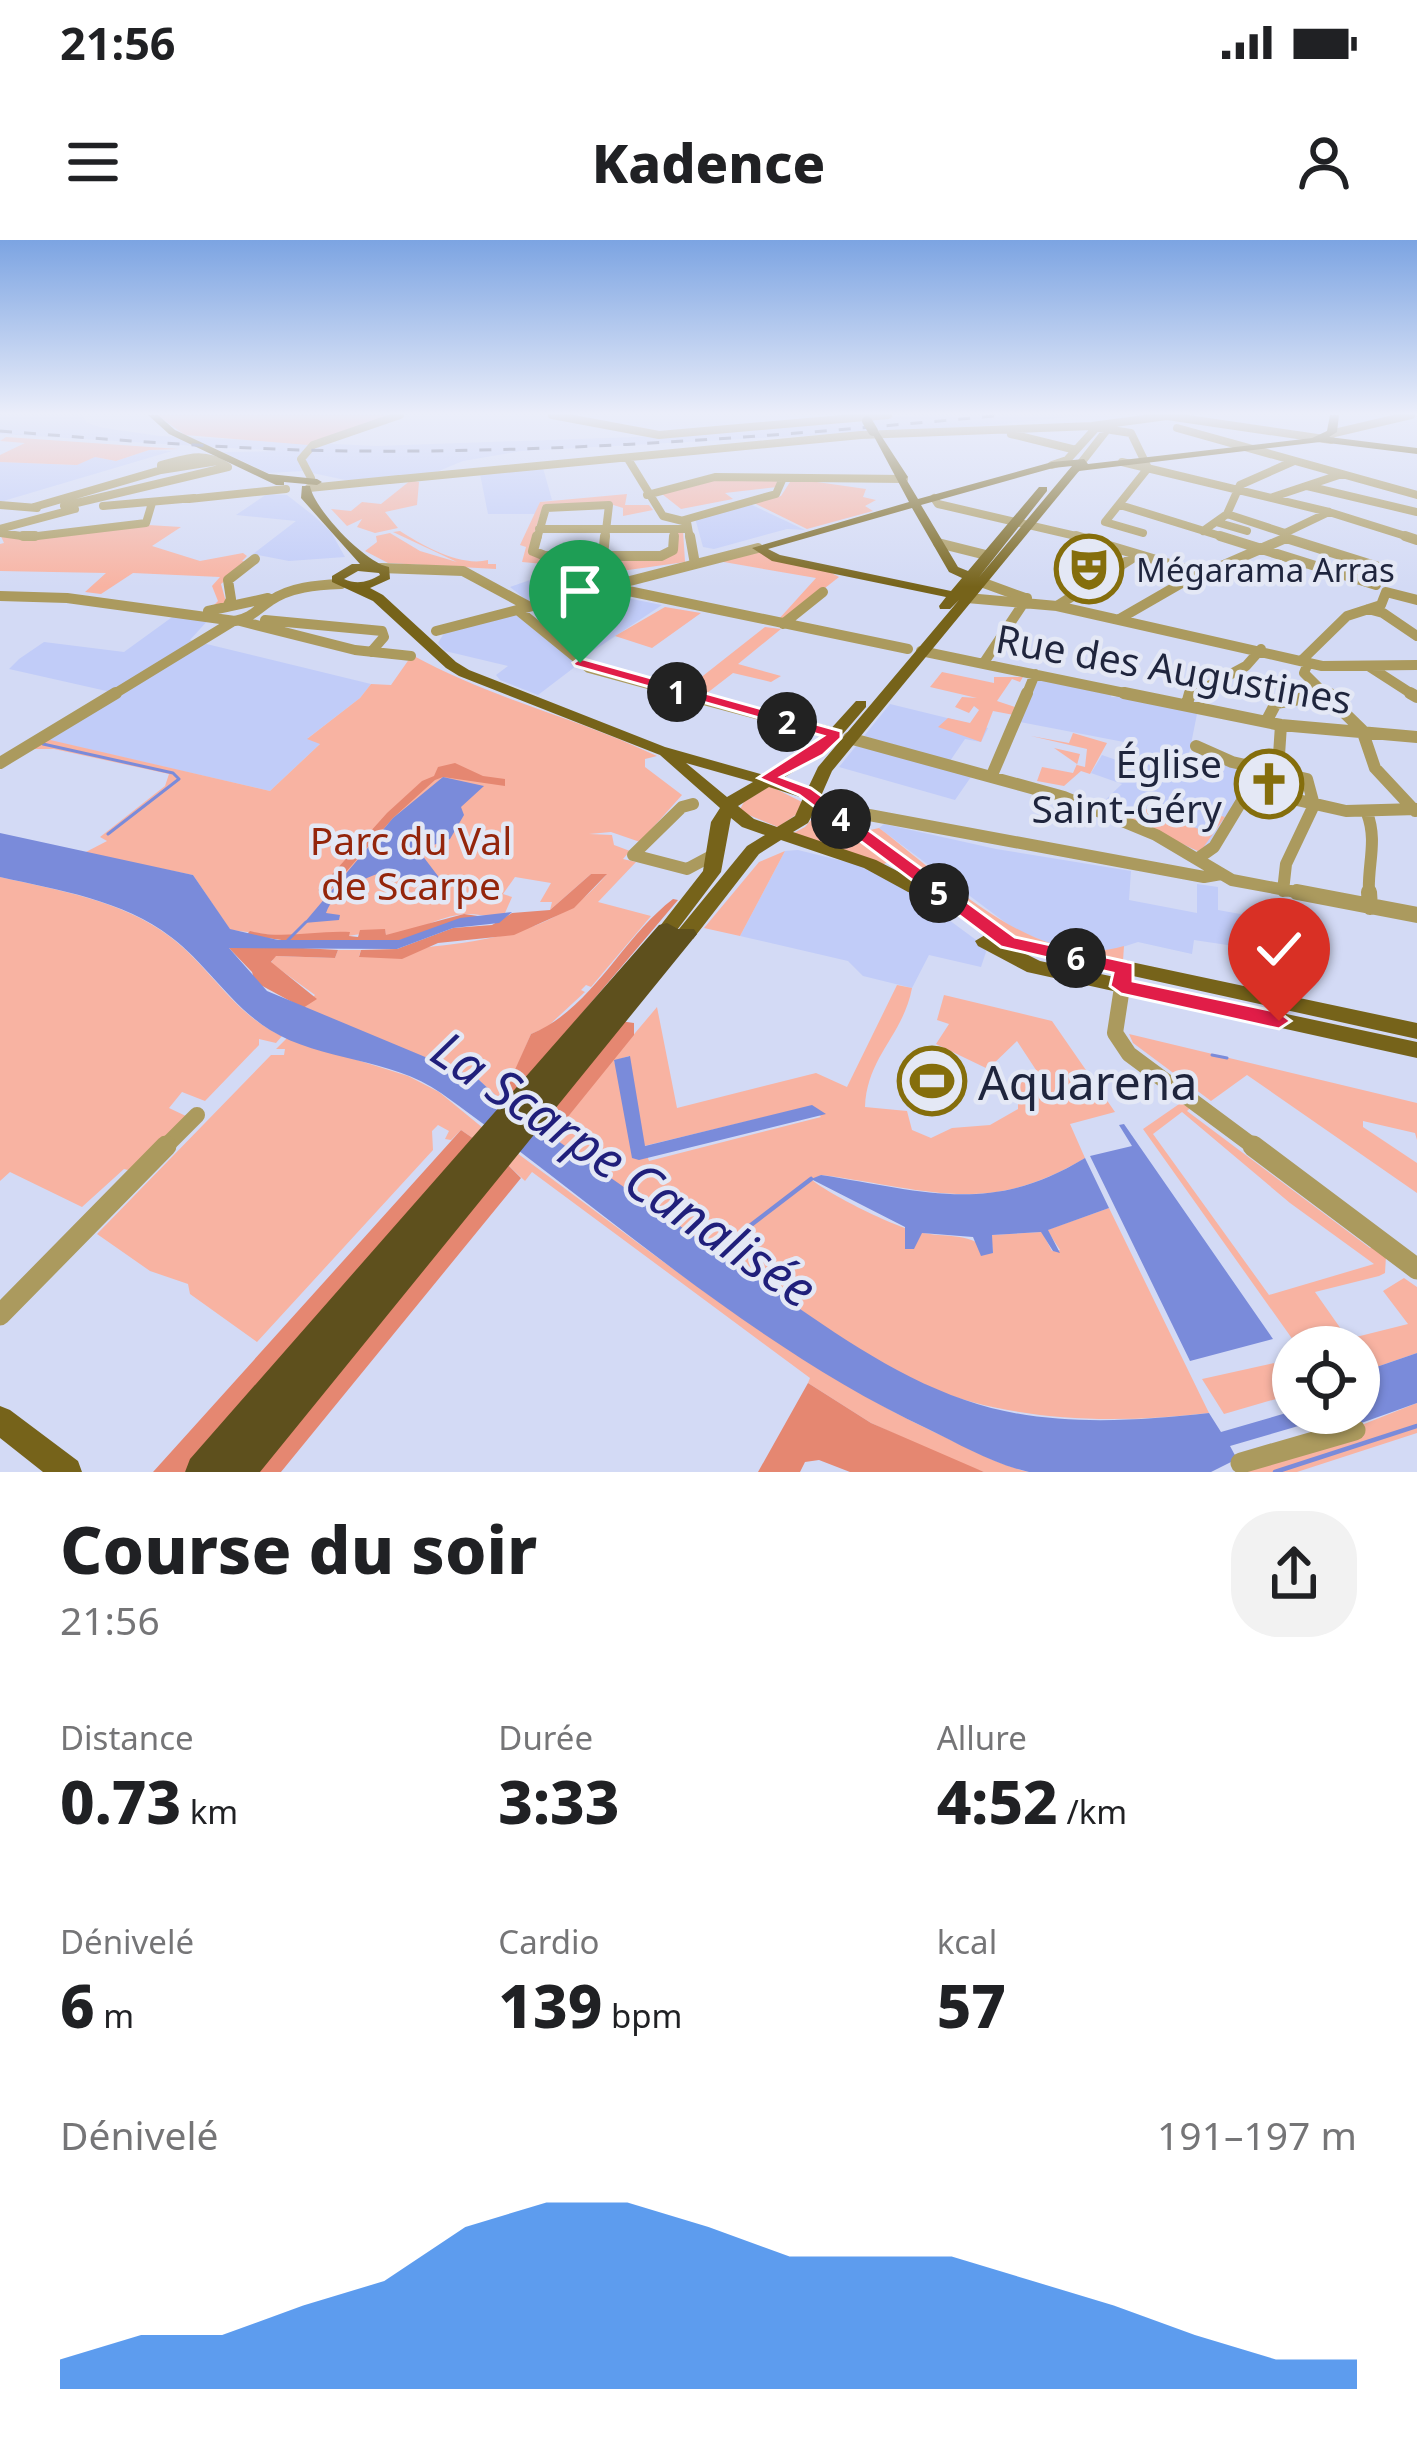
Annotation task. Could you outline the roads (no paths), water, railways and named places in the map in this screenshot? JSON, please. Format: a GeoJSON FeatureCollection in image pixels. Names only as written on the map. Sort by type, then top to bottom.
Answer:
{"type":"FeatureCollection","features":[{"type":"Feature","properties":{"kind":"highway"},"geometry":{"type":"LineString","coordinates":[[237,1472],[494,1148],[676,932]]}},
{"type":"Feature","properties":{"kind":"highway"},"geometry":{"type":"LineString","coordinates":[[202,1472],[494,1148]]}},
{"type":"Feature","properties":{"kind":"main road"},"geometry":{"type":"LineString","coordinates":[[252,472],[297,482],[353,554],[379,574],[383,603]]}},
{"type":"Feature","properties":{"kind":"main road"},"geometry":{"type":"LineString","coordinates":[[895,472],[968,585]]}},
{"type":"Feature","properties":{"kind":"main road"},"geometry":{"type":"LineString","coordinates":[[758,548],[907,495],[934,498],[1025,472]]}},
{"type":"Feature","properties":{"kind":"main road"},"geometry":{"type":"LineString","coordinates":[[721,893],[752,850],[820,802],[824,770],[842,736],[1056,472]]}},
{"type":"Feature","properties":{"kind":"main road"},"geometry":{"type":"LineString","coordinates":[[915,650],[940,611],[1029,525],[1068,472]]}},
{"type":"Feature","properties":{"kind":"main road"},"geometry":{"type":"LineString","coordinates":[[758,548],[776,558],[926,589],[968,585]]}},
{"type":"Feature","properties":{"kind":"main road"},"geometry":{"type":"LineString","coordinates":[[345,578],[353,554]]}},
{"type":"Feature","properties":{"kind":"main road"},"geometry":{"type":"LineString","coordinates":[[345,578],[379,574]]}},
{"type":"Feature","properties":{"kind":"main road"},"geometry":{"type":"LineString","coordinates":[[345,578],[383,603],[413,636],[464,673],[659,750],[766,778],[820,802],[1008,942],[1123,977],[1417,1050]]}},
{"type":"Feature","properties":{"kind":"main road"},"geometry":{"type":"LineString","coordinates":[[926,589],[942,598],[940,611]]}},
{"type":"Feature","properties":{"kind":"main road"},"geometry":{"type":"LineString","coordinates":[[676,932],[709,879],[718,828],[727,808],[746,789],[842,736]]}},
{"type":"Feature","properties":{"kind":"main road"},"geometry":{"type":"LineString","coordinates":[[659,750],[727,808],[777,835],[899,878],[1021,962],[1417,1031]]}},
{"type":"Feature","properties":{"kind":"main road"},"geometry":{"type":"LineString","coordinates":[[676,932],[763,856],[786,848],[814,848]]}},
{"type":"Feature","properties":{"kind":"main road"},"geometry":{"type":"LineString","coordinates":[[0,1420],[13,1439],[67,1472]]}},
{"type":"Feature","properties":{"kind":"street"},"geometry":{"type":"LineString","coordinates":[[0,531],[154,472]]}},
{"type":"Feature","properties":{"kind":"street"},"geometry":{"type":"LineString","coordinates":[[55,508],[192,472]]}},
{"type":"Feature","properties":{"kind":"street"},"geometry":{"type":"LineString","coordinates":[[297,482],[299,472]]}},
{"type":"Feature","properties":{"kind":"street"},"geometry":{"type":"LineString","coordinates":[[0,505],[90,507],[259,492],[297,482],[351,483],[463,472]]}},
{"type":"Feature","properties":{"kind":"street"},"geometry":{"type":"LineString","coordinates":[[635,472],[664,517],[686,524]]}},
{"type":"Feature","properties":{"kind":"street"},"geometry":{"type":"LineString","coordinates":[[711,472],[715,477]]}},
{"type":"Feature","properties":{"kind":"street"},"geometry":{"type":"LineString","coordinates":[[1138,472],[1106,524],[1143,533]]}},
{"type":"Feature","properties":{"kind":"street"},"geometry":{"type":"LineString","coordinates":[[1183,472],[1417,540]]}},
{"type":"Feature","properties":{"kind":"street"},"geometry":{"type":"LineString","coordinates":[[1203,530],[1227,514],[1245,482],[1266,472]]}},
{"type":"Feature","properties":{"kind":"street"},"geometry":{"type":"LineString","coordinates":[[1337,472],[1417,495]]}},
{"type":"Feature","properties":{"kind":"street"},"geometry":{"type":"LineString","coordinates":[[1272,497],[1342,474]]}},
{"type":"Feature","properties":{"kind":"street"},"geometry":{"type":"LineString","coordinates":[[647,495],[715,477],[783,478],[907,495]]}},
{"type":"Feature","properties":{"kind":"street"},"geometry":{"type":"LineString","coordinates":[[539,529],[674,529],[776,494],[783,478]]}},
{"type":"Feature","properties":{"kind":"street"},"geometry":{"type":"LineString","coordinates":[[1306,486],[1417,512]]}},
{"type":"Feature","properties":{"kind":"street"},"geometry":{"type":"LineString","coordinates":[[116,505],[194,498]]}},
{"type":"Feature","properties":{"kind":"street"},"geometry":{"type":"LineString","coordinates":[[934,498],[938,504],[1203,574]]}},
{"type":"Feature","properties":{"kind":"street"},"geometry":{"type":"LineString","coordinates":[[0,531],[29,537],[146,524],[152,503]]}},
{"type":"Feature","properties":{"kind":"street"},"geometry":{"type":"LineString","coordinates":[[603,556],[609,506],[558,504],[546,508],[532,551],[536,555],[603,556],[670,554],[674,529]]}},
{"type":"Feature","properties":{"kind":"street"},"geometry":{"type":"LineString","coordinates":[[1120,505],[1370,582],[1388,570]]}},
{"type":"Feature","properties":{"kind":"street"},"geometry":{"type":"LineString","coordinates":[[1121,618],[1329,512]]}},
{"type":"Feature","properties":{"kind":"street"},"geometry":{"type":"LineString","coordinates":[[1227,514],[1402,571]]}},
{"type":"Feature","properties":{"kind":"street"},"geometry":{"type":"LineString","coordinates":[[1056,604],[1132,552],[1143,533],[1164,516]]}},
{"type":"Feature","properties":{"kind":"street"},"geometry":{"type":"LineString","coordinates":[[1216,522],[1247,531]]}},
{"type":"Feature","properties":{"kind":"street"},"geometry":{"type":"LineString","coordinates":[[686,524],[694,564]]}},
{"type":"Feature","properties":{"kind":"street"},"geometry":{"type":"LineString","coordinates":[[938,543],[986,554]]}},
{"type":"Feature","properties":{"kind":"street"},"geometry":{"type":"LineString","coordinates":[[436,631],[758,548]]}},
{"type":"Feature","properties":{"kind":"street"},"geometry":{"type":"LineString","coordinates":[[205,634],[224,609],[227,580],[255,559]]}},
{"type":"Feature","properties":{"kind":"street"},"geometry":{"type":"LineString","coordinates":[[379,574],[438,568],[476,575],[524,608],[589,668],[992,775],[1121,820],[1221,874]]}},
{"type":"Feature","properties":{"kind":"street"},"geometry":{"type":"LineString","coordinates":[[0,595],[224,609],[345,578]]}},
{"type":"Feature","properties":{"kind":"street"},"geometry":{"type":"LineString","coordinates":[[0,763],[205,634],[291,592],[345,578]]}},
{"type":"Feature","properties":{"kind":"street"},"geometry":{"type":"LineString","coordinates":[[968,585],[1023,604],[1056,604],[1121,618],[1261,650],[1305,666],[1417,665]]}},
{"type":"Feature","properties":{"kind":"street"},"geometry":{"type":"LineString","coordinates":[[968,585],[1023,604]]}},
{"type":"Feature","properties":{"kind":"street","name":"Rue des Augustines"},"geometry":{"type":"LineString","coordinates":[[609,587],[1274,724],[1417,736]]}},
{"type":"Feature","properties":{"kind":"street"},"geometry":{"type":"LineString","coordinates":[[1382,609],[1388,591],[1417,600]]}},
{"type":"Feature","properties":{"kind":"street"},"geometry":{"type":"LineString","coordinates":[[784,624],[823,592]]}},
{"type":"Feature","properties":{"kind":"street"},"geometry":{"type":"LineString","coordinates":[[245,604],[266,620],[380,631],[385,635],[370,652]]}},
{"type":"Feature","properties":{"kind":"street"},"geometry":{"type":"LineString","coordinates":[[983,664],[1023,604]]}},
{"type":"Feature","properties":{"kind":"street"},"geometry":{"type":"LineString","coordinates":[[224,609],[238,621],[370,652],[411,656]]}},
{"type":"Feature","properties":{"kind":"street"},"geometry":{"type":"LineString","coordinates":[[1305,666],[1347,616],[1368,609],[1382,609],[1417,636]]}},
{"type":"Feature","properties":{"kind":"street"},"geometry":{"type":"LineString","coordinates":[[1187,704],[1189,692],[1246,666],[1261,650]]}},
{"type":"Feature","properties":{"kind":"street"},"geometry":{"type":"LineString","coordinates":[[1305,666],[1362,733],[1370,760],[1385,781],[1416,810]]}},
{"type":"Feature","properties":{"kind":"street"},"geometry":{"type":"LineString","coordinates":[[1370,667],[1417,698]]}},
{"type":"Feature","properties":{"kind":"street"},"geometry":{"type":"LineString","coordinates":[[992,775],[1035,674]]}},
{"type":"Feature","properties":{"kind":"street"},"geometry":{"type":"LineString","coordinates":[[1286,775],[1274,724],[1277,702],[1330,694]]}},
{"type":"Feature","properties":{"kind":"street"},"geometry":{"type":"LineString","coordinates":[[1196,746],[1232,761],[1307,779],[1314,805],[1286,865],[1283,890]]}},
{"type":"Feature","properties":{"kind":"street"},"geometry":{"type":"LineString","coordinates":[[1197,859],[1214,847],[1249,789],[1367,813],[1416,810]]}},
{"type":"Feature","properties":{"kind":"street"},"geometry":{"type":"LineString","coordinates":[[820,802],[1193,875],[1221,874],[1417,916]]}},
{"type":"Feature","properties":{"kind":"street"},"geometry":{"type":"LineString","coordinates":[[693,804],[682,807],[633,855],[687,869],[717,853]]}},
{"type":"Feature","properties":{"kind":"street"},"geometry":{"type":"LineString","coordinates":[[1367,813],[1376,836],[1367,869],[1370,908]]}},
{"type":"Feature","properties":{"kind":"street"},"geometry":{"type":"LineString","coordinates":[[864,838],[876,820],[890,819]]}},
{"type":"Feature","properties":{"kind":"street"},"geometry":{"type":"LineString","coordinates":[[1123,977],[1115,1033],[1129,1054],[1417,1269]]}},
{"type":"Feature","properties":{"kind":"street"},"geometry":{"type":"LineString","coordinates":[[0,1315],[197,1114]]}},
{"type":"Feature","properties":{"kind":"street"},"geometry":{"type":"LineString","coordinates":[[1241,1463],[1341,1434]]}},
{"type":"Feature","properties":{"kind":"water"},"geometry":{"type":"Polygon","coordinates":[[[443,777],[484,786],[461,807],[464,815],[450,839],[428,847],[422,855],[441,880],[432,883],[435,890],[428,891],[421,884],[406,886],[399,876],[382,872],[335,897],[326,913],[340,915],[339,920],[304,923],[393,818],[443,777]]]}},
{"type":"Feature","properties":{"kind":"water"},"geometry":{"type":"Polygon","coordinates":[[[0,833],[193,875],[230,929],[278,940],[399,940],[460,918],[512,912],[499,923],[453,928],[397,949],[229,948],[267,991],[478,1079],[505,1104],[828,1328],[936,1389],[994,1409],[1055,1418],[1148,1419],[1209,1413],[1221,1432],[1272,1417],[1272,1434],[1230,1446],[1237,1459],[1211,1472],[1029,1472],[990,1459],[862,1395],[799,1357],[421,1081],[311,1048],[270,1030],[171,937],[132,914],[89,898],[0,877],[0,833]]]}},
{"type":"Feature","properties":{"kind":"water"},"geometry":{"type":"Polygon","coordinates":[[[630,1056],[645,1146],[812,1105],[826,1114],[632,1158],[614,1060],[630,1056]]]}},
{"type":"Feature","properties":{"kind":"water"},"geometry":{"type":"Polygon","coordinates":[[[1124,1124],[1272,1339],[1190,1361],[1090,1156],[1132,1146],[1119,1125],[1124,1124]]]}},
{"type":"Feature","properties":{"kind":"water"},"geometry":{"type":"Polygon","coordinates":[[[1085,1158],[1109,1208],[1048,1230],[1060,1253],[1053,1251],[1041,1232],[992,1235],[993,1253],[981,1256],[973,1237],[922,1233],[914,1249],[905,1249],[905,1227],[811,1179],[821,1175],[925,1192],[987,1193],[1051,1176],[1085,1158]]]}},
{"type":"Feature","properties":{"kind":"water"},"geometry":{"type":"Polygon","coordinates":[[[1417,1353],[1417,1403],[1380,1416],[1380,1366],[1417,1353]]]}},
{"type":"Feature","properties":{"kind":"waterway"},"geometry":{"type":"LineString","coordinates":[[43,744],[173,773],[179,779],[108,834]]}},
{"type":"Feature","properties":{"kind":"waterway"},"geometry":{"type":"LineString","coordinates":[[288,940],[306,922]]}},
{"type":"Feature","properties":{"kind":"waterway"},"geometry":{"type":"LineString","coordinates":[[1212,1055],[1227,1058]]}},
{"type":"Feature","properties":{"kind":"waterway","name":"La Scarpe Canalisée"},"geometry":{"type":"LineString","coordinates":[[713,1254],[811,1179]]}},
{"type":"Feature","properties":{"kind":"waterway"},"geometry":{"type":"LineString","coordinates":[[1275,1472],[1417,1426]]}},
{"type":"Feature","properties":{"kind":"place","name":"Mégarama Arras"},"geometry":{"type":"Point","coordinates":[1089,569]}},
{"type":"Feature","properties":{"kind":"place","name":"Église Saint-Géry"},"geometry":{"type":"Point","coordinates":[1269,784]}},
{"type":"Feature","properties":{"kind":"place","name":"Aquarena"},"geometry":{"type":"Point","coordinates":[932,1081]}},
{"type":"Feature","properties":{"kind":"park label","name":"Parc du Val de Scarpe"},"geometry":{"type":"Point","coordinates":[411,862]}}]}
